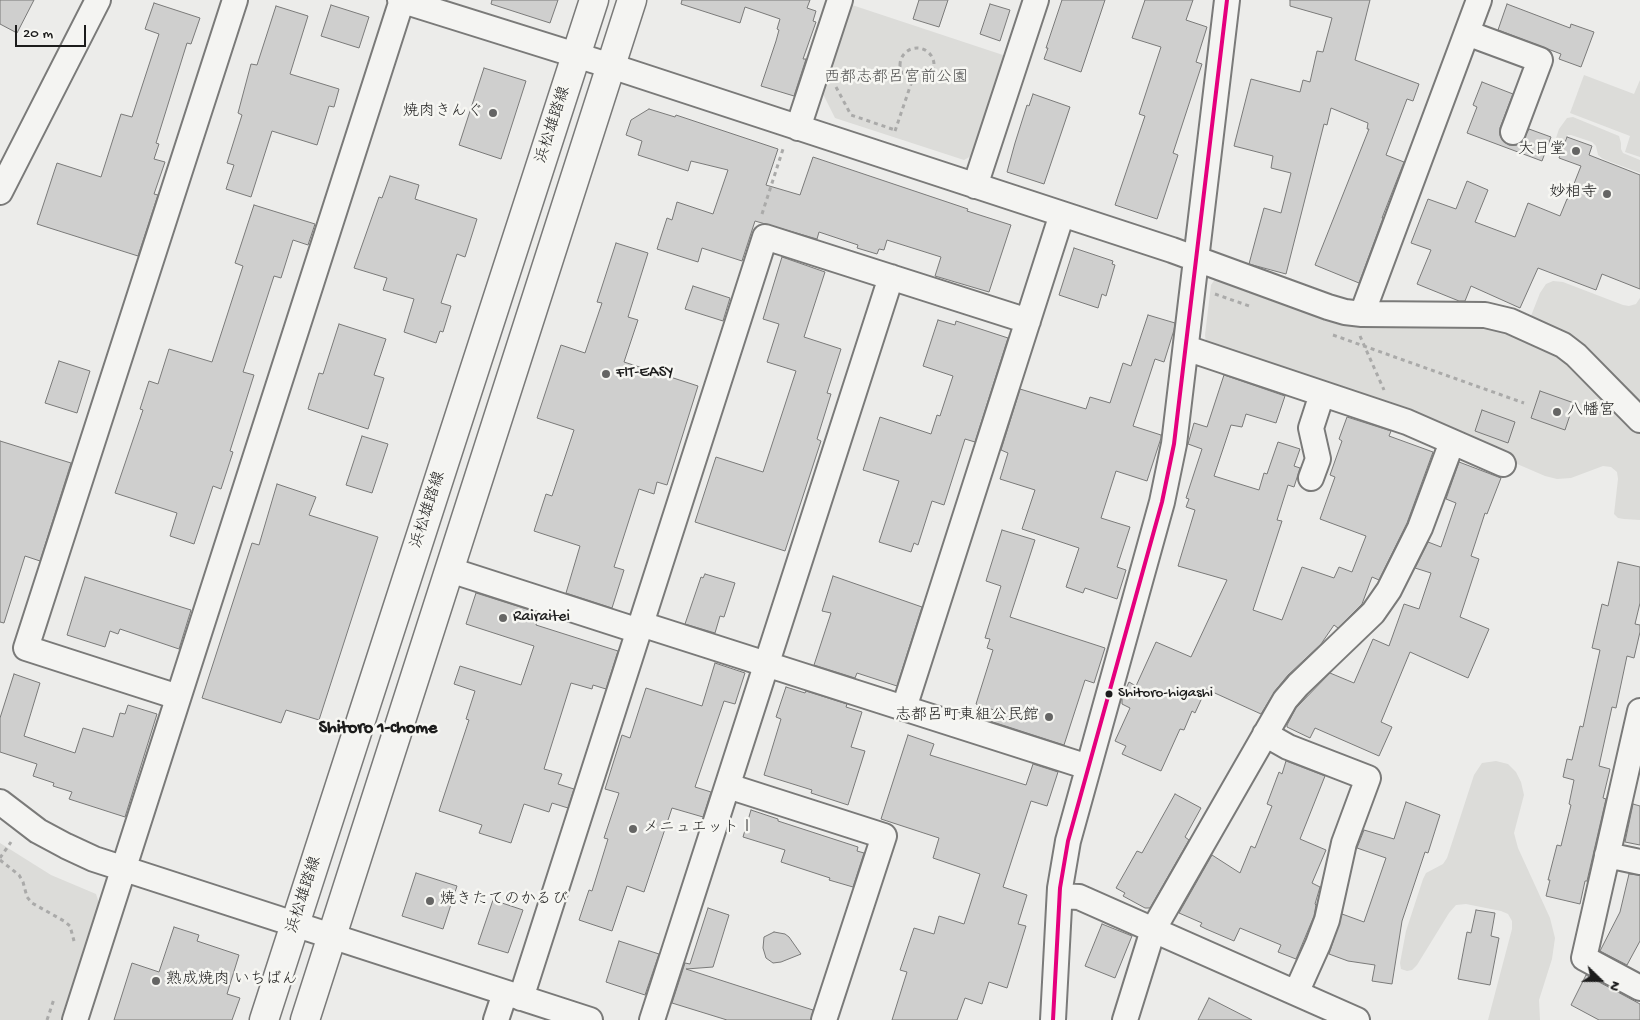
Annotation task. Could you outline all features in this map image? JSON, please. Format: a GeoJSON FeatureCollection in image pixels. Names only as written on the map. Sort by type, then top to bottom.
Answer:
{"type":"FeatureCollection","features":[{"type":"Feature","properties":{"kind":"main road","name":"浜松雄踏線"},"geometry":{"type":"LineString","coordinates":[[264,1020],[594,0]]}},
{"type":"Feature","properties":{"kind":"main road"},"geometry":{"type":"LineString","coordinates":[[305,1020],[632,0]]}},
{"type":"Feature","properties":{"kind":"street"},"geometry":{"type":"LineString","coordinates":[[0,192],[98,0]]}},
{"type":"Feature","properties":{"kind":"street"},"geometry":{"type":"LineString","coordinates":[[178,697],[26,648],[235,0]]}},
{"type":"Feature","properties":{"kind":"street"},"geometry":{"type":"LineString","coordinates":[[74,1020],[401,0],[611,66],[792,134],[975,186],[1197,258],[1344,312],[1362,314],[1485,315],[1510,321],[1563,345],[1640,420]]}},
{"type":"Feature","properties":{"kind":"street"},"geometry":{"type":"LineString","coordinates":[[792,134],[840,0]]}},
{"type":"Feature","properties":{"kind":"street"},"geometry":{"type":"LineString","coordinates":[[975,186],[1036,0]]}},
{"type":"Feature","properties":{"kind":"street"},"geometry":{"type":"LineString","coordinates":[[1053,1020],[1060,896],[1068,841],[1162,502],[1174,444],[1227,0]]}},
{"type":"Feature","properties":{"kind":"street"},"geometry":{"type":"LineString","coordinates":[[1362,314],[1479,0]]}},
{"type":"Feature","properties":{"kind":"street"},"geometry":{"type":"LineString","coordinates":[[1467,32],[1540,60],[1513,132]]}},
{"type":"Feature","properties":{"kind":"street"},"geometry":{"type":"LineString","coordinates":[[904,708],[1062,214]]}},
{"type":"Feature","properties":{"kind":"street"},"geometry":{"type":"LineString","coordinates":[[496,1020],[513,995],[640,627],[765,237],[1028,321]]}},
{"type":"Feature","properties":{"kind":"street"},"geometry":{"type":"LineString","coordinates":[[652,1020],[891,278]]}},
{"type":"Feature","properties":{"kind":"street"},"geometry":{"type":"LineString","coordinates":[[1186,348],[1397,419],[1503,464]]}},
{"type":"Feature","properties":{"kind":"street"},"geometry":{"type":"LineString","coordinates":[[1311,478],[1318,459],[1311,428],[1322,394]]}},
{"type":"Feature","properties":{"kind":"street"},"geometry":{"type":"LineString","coordinates":[[1125,1020],[1153,930],[1285,700],[1382,602],[1420,528],[1452,442]]}},
{"type":"Feature","properties":{"kind":"street"},"geometry":{"type":"LineString","coordinates":[[450,570],[767,664],[1088,766]]}},
{"type":"Feature","properties":{"kind":"street"},"geometry":{"type":"LineString","coordinates":[[1640,711],[1584,958],[1640,988]]}},
{"type":"Feature","properties":{"kind":"street"},"geometry":{"type":"LineString","coordinates":[[1265,734],[1288,747],[1368,778],[1344,843],[1326,920],[1318,944],[1296,993]]}},
{"type":"Feature","properties":{"kind":"street"},"geometry":{"type":"LineString","coordinates":[[728,786],[884,836],[824,1020]]}},
{"type":"Feature","properties":{"kind":"street"},"geometry":{"type":"LineString","coordinates":[[0,802],[38,831],[94,859],[123,870],[590,1020]]}},
{"type":"Feature","properties":{"kind":"street"},"geometry":{"type":"LineString","coordinates":[[1607,855],[1640,862]]}},
{"type":"Feature","properties":{"kind":"street"},"geometry":{"type":"LineString","coordinates":[[1060,896],[1079,897],[1356,1020]]}},
{"type":"Feature","properties":{"kind":"path"},"geometry":{"type":"LineString","coordinates":[[923,48],[932,57],[933,70],[925,80],[912,81],[902,72],[901,60],[910,50],[923,48]]}},
{"type":"Feature","properties":{"kind":"path"},"geometry":{"type":"LineString","coordinates":[[834,80],[851,115],[896,130]]}},
{"type":"Feature","properties":{"kind":"path"},"geometry":{"type":"LineString","coordinates":[[893,137],[912,81]]}},
{"type":"Feature","properties":{"kind":"path"},"geometry":{"type":"LineString","coordinates":[[765,237],[758,226],[792,134]]}},
{"type":"Feature","properties":{"kind":"path"},"geometry":{"type":"LineString","coordinates":[[1213,293],[1255,308]]}},
{"type":"Feature","properties":{"kind":"path"},"geometry":{"type":"LineString","coordinates":[[1362,314],[1358,324],[1360,336],[1397,419]]}},
{"type":"Feature","properties":{"kind":"path"},"geometry":{"type":"LineString","coordinates":[[1328,334],[1524,402]]}},
{"type":"Feature","properties":{"kind":"path"},"geometry":{"type":"LineString","coordinates":[[11,842],[0,859],[19,875],[27,897],[32,903],[50,911],[70,926],[74,941],[72,949]]}},
{"type":"Feature","properties":{"kind":"path"},"geometry":{"type":"LineString","coordinates":[[47,1020],[56,993]]}},
{"type":"Feature","properties":{"kind":"shaded area","name":"西都志都呂宮前公園"},"geometry":{"type":"Polygon","coordinates":[[[849,4],[1006,56],[973,155],[964,160],[835,118],[821,90],[849,4]]]}},
{"type":"Feature","properties":{"kind":"shaded area"},"geometry":{"type":"Polygon","coordinates":[[[1584,75],[1634,94],[1640,80],[1640,157],[1625,152],[1630,136],[1570,113],[1584,75]]]}},
{"type":"Feature","properties":{"kind":"shaded area"},"geometry":{"type":"Polygon","coordinates":[[[1573,117],[1619,136],[1623,153],[1640,160],[1640,173],[1603,159],[1598,155],[1596,146],[1592,142],[1571,135],[1567,135],[1560,151],[1554,153],[1553,147],[1559,129],[1567,118],[1573,117]]]}},
{"type":"Feature","properties":{"kind":"shaded area"},"geometry":{"type":"Polygon","coordinates":[[[1220,275],[1326,312],[1529,321],[1540,293],[1546,284],[1553,281],[1563,282],[1623,305],[1636,304],[1640,298],[1640,520],[1618,518],[1614,514],[1618,479],[1617,472],[1611,467],[1603,466],[1571,478],[1557,479],[1545,476],[1422,423],[1206,343],[1205,335],[1211,285],[1220,275]]]}},
{"type":"Feature","properties":{"kind":"shaded area"},"geometry":{"type":"Polygon","coordinates":[[[1496,761],[1508,764],[1516,772],[1521,782],[1524,795],[1514,833],[1518,848],[1550,918],[1555,938],[1552,959],[1539,1000],[1540,1020],[1488,1020],[1512,929],[1512,921],[1508,914],[1501,911],[1466,904],[1456,905],[1449,913],[1417,965],[1412,970],[1401,969],[1400,963],[1406,931],[1423,879],[1426,873],[1443,864],[1447,858],[1474,775],[1482,763],[1496,761]]]}},
{"type":"Feature","properties":{"kind":"shaded area"},"geometry":{"type":"Polygon","coordinates":[[[0,843],[51,875],[96,894],[100,906],[63,1020],[0,1020],[0,843]]]}},
{"type":"Feature","properties":{"kind":"building"},"geometry":{"type":"Polygon","coordinates":[[[0,0],[34,0],[17,33],[0,24],[0,0]]]}},
{"type":"Feature","properties":{"kind":"building"},"geometry":{"type":"Polygon","coordinates":[[[492,0],[558,0],[550,23],[491,4],[492,0]]]}},
{"type":"Feature","properties":{"kind":"building"},"geometry":{"type":"Polygon","coordinates":[[[682,0],[810,0],[807,8],[816,11],[813,21],[816,22],[803,59],[806,59],[794,96],[761,86],[776,41],[780,19],[745,7],[740,23],[681,4],[682,0]]]}},
{"type":"Feature","properties":{"kind":"building"},"geometry":{"type":"Polygon","coordinates":[[[919,0],[948,0],[939,27],[913,19],[919,0]]]}},
{"type":"Feature","properties":{"kind":"building"},"geometry":{"type":"Polygon","coordinates":[[[1062,0],[1105,0],[1081,72],[1044,59],[1062,0]]]}},
{"type":"Feature","properties":{"kind":"building"},"geometry":{"type":"Polygon","coordinates":[[[1145,0],[1193,0],[1186,20],[1207,27],[1196,62],[1202,64],[1173,153],[1178,155],[1157,219],[1115,205],[1145,116],[1139,114],[1161,47],[1132,38],[1145,0]]]}},
{"type":"Feature","properties":{"kind":"building"},"geometry":{"type":"Polygon","coordinates":[[[1290,0],[1370,0],[1355,60],[1419,84],[1413,101],[1407,99],[1386,155],[1404,162],[1359,283],[1315,265],[1369,129],[1367,129],[1368,123],[1331,108],[1327,125],[1324,124],[1286,274],[1249,264],[1264,208],[1281,213],[1291,173],[1271,168],[1273,156],[1234,146],[1251,79],[1300,92],[1303,80],[1310,82],[1317,51],[1323,52],[1332,18],[1290,6],[1290,0]]]}},
{"type":"Feature","properties":{"kind":"building"},"geometry":{"type":"Polygon","coordinates":[[[154,3],[200,18],[191,44],[187,43],[156,143],[159,144],[154,159],[165,162],[154,194],[158,195],[138,256],[37,224],[57,163],[101,177],[121,114],[132,117],[159,34],[145,29],[154,3]]]}},
{"type":"Feature","properties":{"kind":"building"},"geometry":{"type":"Polygon","coordinates":[[[990,4],[1010,10],[1000,41],[980,34],[990,4]]]}},
{"type":"Feature","properties":{"kind":"building"},"geometry":{"type":"Polygon","coordinates":[[[1507,4],[1570,28],[1571,24],[1594,32],[1581,67],[1559,59],[1561,54],[1498,30],[1507,4]]]}},
{"type":"Feature","properties":{"kind":"building"},"geometry":{"type":"Polygon","coordinates":[[[331,5],[369,17],[359,48],[321,36],[331,5]]]}},
{"type":"Feature","properties":{"kind":"building"},"geometry":{"type":"Polygon","coordinates":[[[276,6],[308,16],[290,74],[339,89],[334,107],[329,106],[317,145],[272,131],[251,197],[226,189],[234,165],[227,163],[242,115],[238,113],[251,64],[257,65],[276,6]]]}},
{"type":"Feature","properties":{"kind":"building","name":"焼肉きんぐ"},"geometry":{"type":"Polygon","coordinates":[[[484,68],[526,81],[501,159],[459,145],[484,68]]]}},
{"type":"Feature","properties":{"kind":"building"},"geometry":{"type":"Polygon","coordinates":[[[1482,82],[1513,94],[1500,128],[1500,135],[1503,141],[1509,145],[1521,143],[1529,129],[1551,137],[1542,161],[1467,133],[1477,107],[1473,105],[1482,82]]]}},
{"type":"Feature","properties":{"kind":"building"},"geometry":{"type":"Polygon","coordinates":[[[1033,94],[1070,107],[1044,184],[1007,172],[1027,105],[1029,106],[1033,94]]]}},
{"type":"Feature","properties":{"kind":"building"},"geometry":{"type":"Polygon","coordinates":[[[649,109],[675,117],[676,115],[778,149],[766,185],[800,195],[813,157],[1011,225],[989,292],[935,276],[941,257],[887,240],[884,250],[879,249],[877,254],[857,248],[858,245],[819,232],[817,239],[755,221],[742,261],[702,248],[698,262],[657,249],[667,218],[672,220],[677,202],[713,214],[728,170],[691,161],[688,171],[638,155],[642,141],[626,135],[631,120],[649,109]]]}},
{"type":"Feature","properties":{"kind":"building"},"geometry":{"type":"Polygon","coordinates":[[[1567,137],[1592,146],[1589,155],[1640,175],[1640,289],[1602,274],[1596,290],[1538,268],[1520,308],[1471,286],[1465,301],[1459,301],[1417,284],[1431,250],[1411,243],[1428,199],[1456,209],[1467,181],[1488,190],[1475,222],[1515,237],[1528,203],[1560,216],[1581,166],[1559,158],[1567,137]]]}},
{"type":"Feature","properties":{"kind":"building"},"geometry":{"type":"Polygon","coordinates":[[[390,176],[419,185],[415,199],[477,219],[465,257],[457,254],[441,303],[451,306],[443,332],[440,331],[436,343],[404,332],[414,299],[383,290],[387,278],[354,268],[379,197],[382,198],[390,176]]]}},
{"type":"Feature","properties":{"kind":"building"},"geometry":{"type":"Polygon","coordinates":[[[254,205],[315,224],[308,245],[293,240],[281,278],[274,276],[243,372],[254,375],[230,451],[233,452],[221,489],[213,486],[194,544],[170,536],[177,513],[115,493],[143,410],[140,409],[149,381],[158,384],[169,349],[212,362],[243,266],[235,263],[254,205]]]}},
{"type":"Feature","properties":{"kind":"building"},"geometry":{"type":"Polygon","coordinates":[[[616,243],[648,253],[628,317],[638,320],[624,362],[698,386],[667,485],[657,482],[654,494],[639,489],[614,567],[624,570],[612,608],[566,593],[580,546],[534,531],[546,494],[552,496],[574,430],[537,418],[561,345],[585,353],[602,303],[597,302],[616,243]]]}},
{"type":"Feature","properties":{"kind":"building"},"geometry":{"type":"Polygon","coordinates":[[[1074,248],[1113,261],[1112,264],[1115,265],[1106,296],[1102,294],[1098,308],[1059,295],[1074,248]]]}},
{"type":"Feature","properties":{"kind":"building"},"geometry":{"type":"Polygon","coordinates":[[[782,257],[825,272],[804,337],[841,349],[827,393],[831,394],[817,439],[821,441],[785,551],[695,522],[716,457],[763,472],[796,371],[767,362],[779,324],[763,319],[782,257]]]}},
{"type":"Feature","properties":{"kind":"building"},"geometry":{"type":"Polygon","coordinates":[[[693,286],[730,298],[723,321],[685,309],[693,286]]]}},
{"type":"Feature","properties":{"kind":"building"},"geometry":{"type":"Polygon","coordinates":[[[1148,315],[1175,323],[1164,362],[1155,359],[1133,426],[1161,435],[1147,481],[1116,471],[1101,518],[1130,527],[1117,567],[1126,570],[1117,599],[1085,588],[1083,593],[1066,587],[1079,548],[1022,529],[1035,490],[1000,479],[1008,453],[1001,450],[1020,389],[1086,409],[1090,397],[1110,403],[1123,363],[1131,366],[1148,315]]]}},
{"type":"Feature","properties":{"kind":"building"},"geometry":{"type":"Polygon","coordinates":[[[938,320],[955,325],[956,321],[1008,338],[975,442],[965,439],[944,505],[932,501],[918,545],[914,543],[911,552],[879,542],[899,481],[863,470],[880,417],[931,434],[937,415],[940,416],[953,376],[923,366],[938,320]]]}},
{"type":"Feature","properties":{"kind":"building"},"geometry":{"type":"Polygon","coordinates":[[[339,324],[386,339],[374,375],[384,378],[368,429],[308,409],[319,373],[323,374],[339,324]]]}},
{"type":"Feature","properties":{"kind":"building"},"geometry":{"type":"Polygon","coordinates":[[[59,361],[90,371],[77,413],[45,403],[59,361]]]}},
{"type":"Feature","properties":{"kind":"building"},"geometry":{"type":"Polygon","coordinates":[[[1224,375],[1285,396],[1276,423],[1246,414],[1242,427],[1231,425],[1214,476],[1259,490],[1264,473],[1267,474],[1278,442],[1300,449],[1294,466],[1300,468],[1294,487],[1288,485],[1277,520],[1282,521],[1253,610],[1282,620],[1302,567],[1334,578],[1339,567],[1352,572],[1366,536],[1320,519],[1335,477],[1330,475],[1342,441],[1339,439],[1347,417],[1391,431],[1389,436],[1433,452],[1407,523],[1379,580],[1372,577],[1362,604],[1338,628],[1334,625],[1321,644],[1288,675],[1275,691],[1261,714],[1206,689],[1195,713],[1192,711],[1184,730],[1180,729],[1161,771],[1122,754],[1126,746],[1115,741],[1130,708],[1122,704],[1122,697],[1129,682],[1136,686],[1156,642],[1191,657],[1227,580],[1178,566],[1195,510],[1186,507],[1189,499],[1186,498],[1202,449],[1188,444],[1194,423],[1207,427],[1224,375]]]}},
{"type":"Feature","properties":{"kind":"building","name":"八幡宮"},"geometry":{"type":"Polygon","coordinates":[[[1540,391],[1574,403],[1565,430],[1531,418],[1540,391]]]}},
{"type":"Feature","properties":{"kind":"building"},"geometry":{"type":"Polygon","coordinates":[[[1482,410],[1515,422],[1508,443],[1475,431],[1482,410]]]}},
{"type":"Feature","properties":{"kind":"building"},"geometry":{"type":"Polygon","coordinates":[[[362,436],[388,444],[372,493],[346,485],[362,436]]]}},
{"type":"Feature","properties":{"kind":"building"},"geometry":{"type":"Polygon","coordinates":[[[0,441],[71,463],[40,561],[25,556],[4,623],[0,622],[0,441]]]}},
{"type":"Feature","properties":{"kind":"building"},"geometry":{"type":"Polygon","coordinates":[[[1459,462],[1501,478],[1487,514],[1485,513],[1471,556],[1479,559],[1460,617],[1489,629],[1468,678],[1410,652],[1381,722],[1392,727],[1379,756],[1315,728],[1310,738],[1287,727],[1296,708],[1330,673],[1354,683],[1373,639],[1389,646],[1404,604],[1419,609],[1431,573],[1415,568],[1428,542],[1441,547],[1456,503],[1446,499],[1459,462]]]}},
{"type":"Feature","properties":{"kind":"building"},"geometry":{"type":"Polygon","coordinates":[[[277,484],[316,497],[309,515],[378,537],[319,720],[286,710],[281,723],[202,698],[252,543],[259,545],[277,484]]]}},
{"type":"Feature","properties":{"kind":"building"},"geometry":{"type":"Polygon","coordinates":[[[1002,530],[1035,540],[1010,617],[1105,648],[1094,683],[1085,680],[1064,745],[990,721],[994,710],[976,704],[993,650],[987,648],[990,639],[985,638],[1001,586],[986,581],[1002,530]]]}},
{"type":"Feature","properties":{"kind":"building"},"geometry":{"type":"Polygon","coordinates":[[[1618,562],[1640,567],[1640,603],[1635,624],[1640,625],[1640,632],[1634,658],[1627,656],[1616,708],[1612,707],[1599,766],[1610,769],[1603,798],[1606,799],[1580,904],[1546,896],[1557,845],[1561,846],[1571,805],[1569,804],[1574,780],[1563,777],[1567,759],[1572,760],[1580,726],[1583,727],[1600,650],[1592,648],[1602,604],[1608,606],[1618,562]]]}},
{"type":"Feature","properties":{"kind":"building"},"geometry":{"type":"Polygon","coordinates":[[[705,574],[735,583],[724,617],[720,616],[715,633],[685,624],[701,577],[703,578],[705,574]]]}},
{"type":"Feature","properties":{"kind":"building"},"geometry":{"type":"Polygon","coordinates":[[[833,576],[922,607],[897,686],[857,673],[855,678],[814,665],[831,613],[822,611],[833,576]]]}},
{"type":"Feature","properties":{"kind":"building"},"geometry":{"type":"Polygon","coordinates":[[[85,577],[191,610],[179,649],[120,629],[118,634],[110,631],[105,647],[67,635],[85,577]]]}},
{"type":"Feature","properties":{"kind":"building"},"geometry":{"type":"Polygon","coordinates":[[[476,593],[539,613],[536,625],[618,651],[606,689],[593,685],[592,689],[571,683],[544,769],[562,774],[558,784],[574,789],[568,808],[552,803],[549,812],[524,804],[511,843],[479,833],[482,825],[439,811],[469,720],[466,719],[475,691],[454,684],[460,666],[521,685],[534,646],[466,624],[476,593]]]}},
{"type":"Feature","properties":{"kind":"building"},"geometry":{"type":"Polygon","coordinates":[[[715,663],[745,673],[735,704],[724,701],[695,787],[711,792],[703,817],[672,808],[644,892],[627,886],[612,931],[579,920],[589,890],[592,891],[608,839],[604,838],[619,793],[605,789],[622,735],[630,738],[646,688],[702,706],[715,663]]]}},
{"type":"Feature","properties":{"kind":"building"},"geometry":{"type":"Polygon","coordinates":[[[14,674],[40,683],[24,736],[75,753],[83,728],[113,737],[120,713],[125,714],[128,705],[157,714],[125,817],[69,799],[72,792],[53,786],[54,783],[33,776],[37,764],[0,752],[0,718],[14,674]]]}},
{"type":"Feature","properties":{"kind":"building"},"geometry":{"type":"Polygon","coordinates":[[[786,687],[805,693],[806,691],[847,704],[846,707],[862,712],[851,747],[865,751],[848,805],[811,793],[812,790],[764,775],[781,719],[776,717],[786,687]]]}},
{"type":"Feature","properties":{"kind":"building"},"geometry":{"type":"Polygon","coordinates":[[[908,735],[934,744],[930,755],[1026,785],[1033,764],[1058,772],[1047,806],[1031,801],[1003,887],[1027,895],[1018,924],[1026,926],[1007,988],[989,982],[982,1004],[965,998],[957,1020],[892,1020],[907,972],[900,970],[914,928],[934,934],[939,916],[964,924],[980,874],[933,858],[939,838],[881,819],[908,735]]]}},
{"type":"Feature","properties":{"kind":"building"},"geometry":{"type":"Polygon","coordinates":[[[1286,761],[1325,776],[1300,839],[1326,850],[1312,883],[1320,887],[1314,916],[1296,959],[1278,952],[1281,945],[1240,928],[1234,941],[1200,926],[1202,923],[1179,913],[1212,855],[1240,873],[1251,846],[1255,848],[1272,806],[1267,804],[1279,772],[1282,774],[1286,761]]]}},
{"type":"Feature","properties":{"kind":"building"},"geometry":{"type":"Polygon","coordinates":[[[1175,794],[1201,808],[1185,837],[1189,840],[1150,908],[1145,908],[1123,896],[1125,893],[1116,888],[1137,851],[1142,853],[1175,794]]]}},
{"type":"Feature","properties":{"kind":"building"},"geometry":{"type":"Polygon","coordinates":[[[1406,802],[1440,815],[1428,853],[1425,852],[1402,921],[1392,984],[1372,981],[1375,965],[1348,961],[1329,954],[1342,914],[1364,922],[1386,858],[1357,848],[1364,830],[1394,839],[1406,802]]]}},
{"type":"Feature","properties":{"kind":"building"},"geometry":{"type":"Polygon","coordinates":[[[1633,804],[1640,806],[1640,845],[1625,842],[1633,804]]]}},
{"type":"Feature","properties":{"kind":"building"},"geometry":{"type":"Polygon","coordinates":[[[751,810],[778,819],[778,821],[858,847],[857,851],[864,853],[853,887],[781,862],[785,850],[743,837],[751,810]]]}},
{"type":"Feature","properties":{"kind":"building","name":"焼きたてのかるび"},"geometry":{"type":"Polygon","coordinates":[[[416,873],[457,886],[443,929],[402,916],[416,873]]]}},
{"type":"Feature","properties":{"kind":"building"},"geometry":{"type":"Polygon","coordinates":[[[1629,874],[1640,875],[1640,941],[1627,965],[1600,951],[1620,912],[1629,874]]]}},
{"type":"Feature","properties":{"kind":"building"},"geometry":{"type":"Polygon","coordinates":[[[493,900],[523,910],[508,953],[478,944],[493,900]]]}},
{"type":"Feature","properties":{"kind":"building"},"geometry":{"type":"Polygon","coordinates":[[[708,908],[729,915],[713,967],[686,969],[813,1010],[811,1020],[727,1020],[672,1003],[685,963],[690,964],[708,908]]]}},
{"type":"Feature","properties":{"kind":"building"},"geometry":{"type":"Polygon","coordinates":[[[1476,910],[1495,913],[1491,936],[1499,938],[1490,985],[1458,979],[1467,932],[1471,933],[1476,910]]]}},
{"type":"Feature","properties":{"kind":"building"},"geometry":{"type":"Polygon","coordinates":[[[1102,924],[1132,936],[1115,978],[1085,966],[1102,924]]]}},
{"type":"Feature","properties":{"kind":"building","name":"熟成焼肉 いちばん"},"geometry":{"type":"Polygon","coordinates":[[[174,927],[199,935],[197,941],[239,955],[227,994],[240,998],[232,1020],[114,1020],[132,963],[159,972],[174,927]]]}},
{"type":"Feature","properties":{"kind":"building"},"geometry":{"type":"Polygon","coordinates":[[[774,932],[785,934],[789,937],[801,954],[773,963],[766,958],[763,948],[764,937],[774,932]]]}},
{"type":"Feature","properties":{"kind":"building"},"geometry":{"type":"Polygon","coordinates":[[[619,941],[659,954],[645,995],[606,982],[619,941]]]}},
{"type":"Feature","properties":{"kind":"building"},"geometry":{"type":"Polygon","coordinates":[[[1586,975],[1640,1004],[1640,1020],[1599,1020],[1571,1005],[1586,975]]]}},
{"type":"Feature","properties":{"kind":"building"},"geometry":{"type":"Polygon","coordinates":[[[1209,998],[1252,1020],[1198,1020],[1209,998]]]}},
{"type":"Feature","properties":{"kind":"transit line"},"geometry":{"type":"LineString","coordinates":[[1053,1020],[1060,888],[1068,841],[1162,502],[1174,444],[1227,0]]}},
{"type":"Feature","properties":{"kind":"place","name":"焼肉きんぐ"},"geometry":{"type":"Point","coordinates":[493,113]}},
{"type":"Feature","properties":{"kind":"place","name":"大日堂"},"geometry":{"type":"Point","coordinates":[1576,151]}},
{"type":"Feature","properties":{"kind":"place","name":"妙相寺"},"geometry":{"type":"Point","coordinates":[1607,194]}},
{"type":"Feature","properties":{"kind":"place","name":"FIT-EASY"},"geometry":{"type":"Point","coordinates":[606,374]}},
{"type":"Feature","properties":{"kind":"place","name":"八幡宮"},"geometry":{"type":"Point","coordinates":[1557,412]}},
{"type":"Feature","properties":{"kind":"place","name":"Rairaitei"},"geometry":{"type":"Point","coordinates":[503,618]}},
{"type":"Feature","properties":{"kind":"place","name":"Shitoro-higashi"},"geometry":{"type":"Point","coordinates":[1109,694]}},
{"type":"Feature","properties":{"kind":"place","name":"志都呂町東組公民館"},"geometry":{"type":"Point","coordinates":[1049,717]}},
{"type":"Feature","properties":{"kind":"place","name":"メニュエットⅠ"},"geometry":{"type":"Point","coordinates":[633,829]}},
{"type":"Feature","properties":{"kind":"place","name":"焼きたてのかるび"},"geometry":{"type":"Point","coordinates":[430,901]}},
{"type":"Feature","properties":{"kind":"place","name":"熟成焼肉 いちばん"},"geometry":{"type":"Point","coordinates":[156,981]}},
{"type":"Feature","properties":{"kind":"district","name":"Shitoro 1-chome"},"geometry":{"type":"Point","coordinates":[378,729]}}]}
